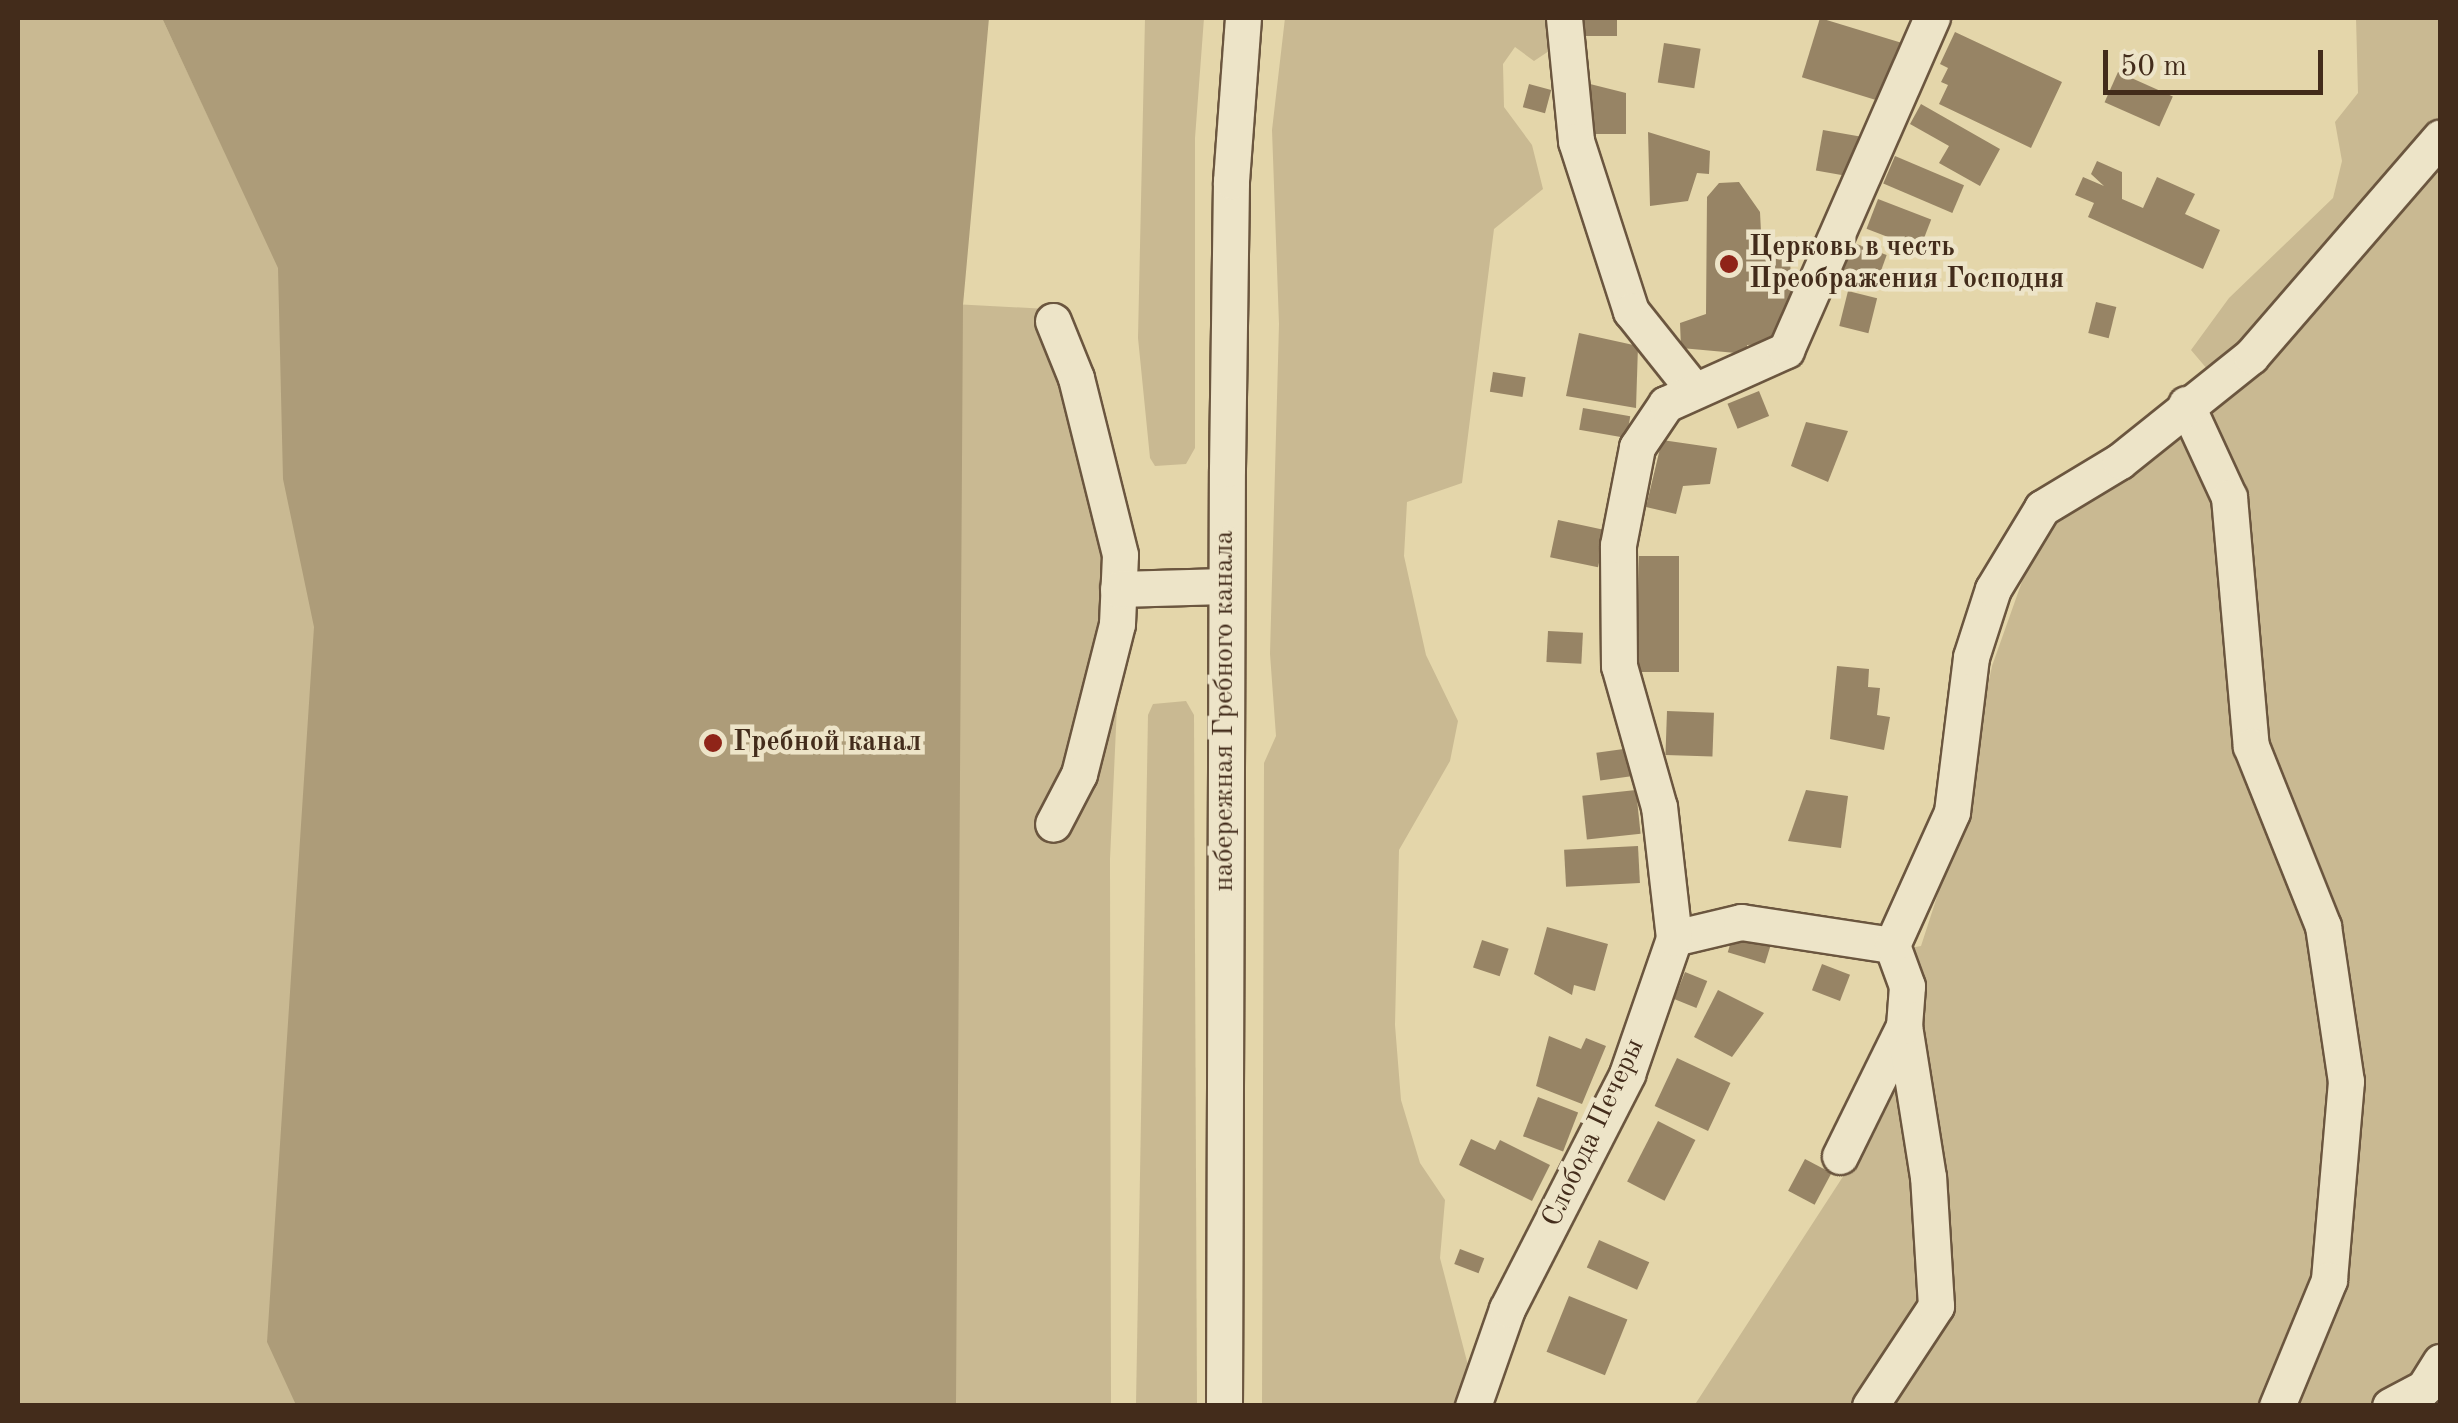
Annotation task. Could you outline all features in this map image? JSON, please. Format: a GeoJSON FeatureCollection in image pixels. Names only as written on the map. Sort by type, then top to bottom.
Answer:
{"type":"FeatureCollection","features":[{"type":"Feature","properties":{"kind":"street","name":"набережная Гребного канала"},"geometry":{"type":"LineString","coordinates":[[1224,1406],[1231,181],[1244,18]]}},
{"type":"Feature","properties":{"kind":"street"},"geometry":{"type":"LineString","coordinates":[[1564,18],[1576,141],[1631,311],[1694,389]]}},
{"type":"Feature","properties":{"kind":"street","name":"Слобода Печеры"},"geometry":{"type":"LineString","coordinates":[[1472,1406],[1507,1309],[1627,1074],[1674,938],[1659,807],[1619,666],[1614,600],[1636,447],[1666,404],[1786,350],[1932,18]]}},
{"type":"Feature","properties":{"kind":"street"},"geometry":{"type":"LineString","coordinates":[[1870,1406],[1936,1306],[1928,1177],[1904,1026],[1907,986],[1892,945],[1952,812],[1971,658],[1993,589],[2042,508],[2120,461],[2186,404],[2251,356],[2440,138]]}},
{"type":"Feature","properties":{"kind":"street"},"geometry":{"type":"LineString","coordinates":[[1053,320],[1085,414],[1120,554],[1118,588],[1079,774],[1053,824]]}},
{"type":"Feature","properties":{"kind":"street"},"geometry":{"type":"LineString","coordinates":[[2186,404],[2229,497],[2252,746],[2323,926],[2346,1080],[2329,1280],[2277,1406]]}},
{"type":"Feature","properties":{"kind":"street"},"geometry":{"type":"LineString","coordinates":[[1118,588],[1226,586]]}},
{"type":"Feature","properties":{"kind":"street"},"geometry":{"type":"LineString","coordinates":[[1674,938],[1740,922],[1892,945]]}},
{"type":"Feature","properties":{"kind":"street"},"geometry":{"type":"LineString","coordinates":[[1840,1156],[1904,1026]]}},
{"type":"Feature","properties":{"kind":"street"},"geometry":{"type":"LineString","coordinates":[[2390,1406],[2424,1388],[2440,1362]]}},
{"type":"Feature","properties":{"kind":"shaded area","name":"Гребной канал"},"geometry":{"type":"Polygon","coordinates":[[[18,18],[162,18],[279,268],[1067,310],[1125,532],[1110,859],[1111,1405],[18,1405],[18,18]]]}},
{"type":"Feature","properties":{"kind":"shaded area","name":"Гребной канал"},"geometry":{"type":"Polygon","coordinates":[[[162,18],[989,18],[963,305],[956,1405],[296,1405],[267,1342],[314,627],[283,479],[278,268],[162,18]]]}},
{"type":"Feature","properties":{"kind":"shaded area"},"geometry":{"type":"Polygon","coordinates":[[[1145,18],[1204,18],[1195,138],[1195,448],[1186,464],[1155,466],[1150,458],[1138,338],[1145,18]]]}},
{"type":"Feature","properties":{"kind":"shaded area"},"geometry":{"type":"Polygon","coordinates":[[[1285,18],[1552,18],[1552,49],[1534,61],[1515,47],[1503,64],[1504,107],[1532,145],[1543,189],[1494,229],[1462,483],[1407,502],[1404,556],[1426,655],[1458,721],[1450,761],[1399,850],[1395,1025],[1401,1100],[1420,1163],[1445,1200],[1440,1258],[1469,1369],[1463,1405],[1262,1406],[1264,763],[1276,736],[1270,654],[1279,324],[1272,130],[1285,18]]]}},
{"type":"Feature","properties":{"kind":"shaded area"},"geometry":{"type":"Polygon","coordinates":[[[2356,18],[2440,18],[2440,1405],[1694,1406],[1857,1155],[1910,948],[1921,946],[1957,835],[1992,666],[2036,542],[2062,513],[2156,459],[2175,432],[2230,396],[2191,350],[2229,298],[2333,198],[2342,161],[2335,122],[2358,93],[2356,18]]]}},
{"type":"Feature","properties":{"kind":"shaded area"},"geometry":{"type":"Polygon","coordinates":[[[1186,701],[1194,715],[1197,1405],[1136,1405],[1148,715],[1153,704],[1186,701]]]}},
{"type":"Feature","properties":{"kind":"building"},"geometry":{"type":"Polygon","coordinates":[[[1578,18],[1617,18],[1617,36],[1578,36],[1578,18]]]}},
{"type":"Feature","properties":{"kind":"building"},"geometry":{"type":"Polygon","coordinates":[[[1820,18],[1907,45],[1889,104],[1802,77],[1820,18]]]}},
{"type":"Feature","properties":{"kind":"building"},"geometry":{"type":"Polygon","coordinates":[[[1955,32],[2062,82],[2031,148],[1939,104],[1948,85],[1941,82],[1948,68],[1940,64],[1955,32]]]}},
{"type":"Feature","properties":{"kind":"building"},"geometry":{"type":"Polygon","coordinates":[[[1664,43],[1701,49],[1694,88],[1658,83],[1664,43]]]}},
{"type":"Feature","properties":{"kind":"building"},"geometry":{"type":"Polygon","coordinates":[[[2118,72],[2173,96],[2159,127],[2105,102],[2118,72]]]}},
{"type":"Feature","properties":{"kind":"building"},"geometry":{"type":"Polygon","coordinates":[[[1586,83],[1626,93],[1626,134],[1586,134],[1586,83]]]}},
{"type":"Feature","properties":{"kind":"building"},"geometry":{"type":"Polygon","coordinates":[[[1529,84],[1551,90],[1545,113],[1523,107],[1529,84]]]}},
{"type":"Feature","properties":{"kind":"building"},"geometry":{"type":"Polygon","coordinates":[[[1921,104],[2000,149],[1980,186],[1939,163],[1949,146],[1910,124],[1921,104]]]}},
{"type":"Feature","properties":{"kind":"building"},"geometry":{"type":"Polygon","coordinates":[[[1823,130],[1861,137],[1854,177],[1816,170],[1823,130]]]}},
{"type":"Feature","properties":{"kind":"building"},"geometry":{"type":"Polygon","coordinates":[[[1648,132],[1710,151],[1709,174],[1697,173],[1688,201],[1650,206],[1648,132]]]}},
{"type":"Feature","properties":{"kind":"building"},"geometry":{"type":"Polygon","coordinates":[[[1895,156],[1964,185],[1952,213],[1883,184],[1895,156]]]}},
{"type":"Feature","properties":{"kind":"building"},"geometry":{"type":"Polygon","coordinates":[[[2097,161],[2122,172],[2122,199],[2143,208],[2157,177],[2195,194],[2185,214],[2220,230],[2203,269],[2088,217],[2094,203],[2075,195],[2083,177],[2104,186],[2091,174],[2097,161]]]}},
{"type":"Feature","properties":{"kind":"building"},"geometry":{"type":"Polygon","coordinates":[[[1739,182],[1760,212],[1762,252],[1790,251],[1792,329],[1783,343],[1747,345],[1747,354],[1681,348],[1680,323],[1706,314],[1707,197],[1719,183],[1739,182]]]}},
{"type":"Feature","properties":{"kind":"building"},"geometry":{"type":"Polygon","coordinates":[[[1878,199],[1931,219],[1920,249],[1867,229],[1878,199]]]}},
{"type":"Feature","properties":{"kind":"building"},"geometry":{"type":"Polygon","coordinates":[[[1851,242],[1887,255],[1876,283],[1841,270],[1851,242]]]}},
{"type":"Feature","properties":{"kind":"building"},"geometry":{"type":"Polygon","coordinates":[[[1848,291],[1877,298],[1868,333],[1839,326],[1848,291]]]}},
{"type":"Feature","properties":{"kind":"building"},"geometry":{"type":"Polygon","coordinates":[[[2096,302],[2116,307],[2109,338],[2088,333],[2096,302]]]}},
{"type":"Feature","properties":{"kind":"building"},"geometry":{"type":"Polygon","coordinates":[[[1579,333],[1638,346],[1636,408],[1566,396],[1579,333]]]}},
{"type":"Feature","properties":{"kind":"building"},"geometry":{"type":"Polygon","coordinates":[[[1493,372],[1526,377],[1522,397],[1490,392],[1493,372]]]}},
{"type":"Feature","properties":{"kind":"building"},"geometry":{"type":"Polygon","coordinates":[[[1759,391],[1769,416],[1738,429],[1727,404],[1759,391]]]}},
{"type":"Feature","properties":{"kind":"building"},"geometry":{"type":"Polygon","coordinates":[[[1583,408],[1630,416],[1626,438],[1579,430],[1583,408]]]}},
{"type":"Feature","properties":{"kind":"building"},"geometry":{"type":"Polygon","coordinates":[[[1806,422],[1848,431],[1828,482],[1791,466],[1806,422]]]}},
{"type":"Feature","properties":{"kind":"building"},"geometry":{"type":"Polygon","coordinates":[[[1662,440],[1717,448],[1710,484],[1683,486],[1676,514],[1646,507],[1662,440]]]}},
{"type":"Feature","properties":{"kind":"building"},"geometry":{"type":"Polygon","coordinates":[[[1558,520],[1606,530],[1598,567],[1550,557],[1558,520]]]}},
{"type":"Feature","properties":{"kind":"building"},"geometry":{"type":"Polygon","coordinates":[[[1639,556],[1679,556],[1679,672],[1639,672],[1639,556]]]}},
{"type":"Feature","properties":{"kind":"building"},"geometry":{"type":"Polygon","coordinates":[[[1548,631],[1583,633],[1581,664],[1546,662],[1548,631]]]}},
{"type":"Feature","properties":{"kind":"building"},"geometry":{"type":"Polygon","coordinates":[[[1837,666],[1869,669],[1868,687],[1880,688],[1877,715],[1890,717],[1884,750],[1830,739],[1837,666]]]}},
{"type":"Feature","properties":{"kind":"building"},"geometry":{"type":"Polygon","coordinates":[[[1667,711],[1714,713],[1712,757],[1665,755],[1667,711]]]}},
{"type":"Feature","properties":{"kind":"building"},"geometry":{"type":"Polygon","coordinates":[[[1631,748],[1635,776],[1600,781],[1596,753],[1631,748]]]}},
{"type":"Feature","properties":{"kind":"building"},"geometry":{"type":"Polygon","coordinates":[[[1636,790],[1641,834],[1587,839],[1582,796],[1636,790]]]}},
{"type":"Feature","properties":{"kind":"building"},"geometry":{"type":"Polygon","coordinates":[[[1806,790],[1848,796],[1841,848],[1788,841],[1806,790]]]}},
{"type":"Feature","properties":{"kind":"building"},"geometry":{"type":"Polygon","coordinates":[[[1638,846],[1640,883],[1566,887],[1564,850],[1638,846]]]}},
{"type":"Feature","properties":{"kind":"building"},"geometry":{"type":"Polygon","coordinates":[[[1547,927],[1608,944],[1595,991],[1574,985],[1572,995],[1534,974],[1547,927]]]}},
{"type":"Feature","properties":{"kind":"building"},"geometry":{"type":"Polygon","coordinates":[[[1733,935],[1770,946],[1765,964],[1728,952],[1733,935]]]}},
{"type":"Feature","properties":{"kind":"building"},"geometry":{"type":"Polygon","coordinates":[[[1482,940],[1509,949],[1500,976],[1473,968],[1482,940]]]}},
{"type":"Feature","properties":{"kind":"building"},"geometry":{"type":"Polygon","coordinates":[[[1822,964],[1850,975],[1840,1001],[1812,990],[1822,964]]]}},
{"type":"Feature","properties":{"kind":"building"},"geometry":{"type":"Polygon","coordinates":[[[1685,972],[1707,981],[1696,1008],[1674,999],[1685,972]]]}},
{"type":"Feature","properties":{"kind":"building"},"geometry":{"type":"Polygon","coordinates":[[[1718,990],[1764,1013],[1732,1057],[1694,1037],[1718,990]]]}},
{"type":"Feature","properties":{"kind":"building"},"geometry":{"type":"Polygon","coordinates":[[[1549,1036],[1581,1049],[1586,1038],[1606,1046],[1582,1104],[1536,1086],[1549,1036]]]}},
{"type":"Feature","properties":{"kind":"building"},"geometry":{"type":"Polygon","coordinates":[[[1677,1058],[1730,1083],[1708,1131],[1655,1106],[1677,1058]]]}},
{"type":"Feature","properties":{"kind":"building"},"geometry":{"type":"Polygon","coordinates":[[[1538,1097],[1578,1112],[1563,1152],[1523,1136],[1538,1097]]]}},
{"type":"Feature","properties":{"kind":"building"},"geometry":{"type":"Polygon","coordinates":[[[1658,1121],[1695,1140],[1665,1201],[1627,1182],[1658,1121]]]}},
{"type":"Feature","properties":{"kind":"building"},"geometry":{"type":"Polygon","coordinates":[[[1471,1139],[1495,1150],[1500,1140],[1550,1165],[1532,1201],[1459,1165],[1471,1139]]]}},
{"type":"Feature","properties":{"kind":"building"},"geometry":{"type":"Polygon","coordinates":[[[1805,1159],[1831,1173],[1815,1205],[1788,1191],[1805,1159]]]}},
{"type":"Feature","properties":{"kind":"building"},"geometry":{"type":"Polygon","coordinates":[[[1599,1240],[1649,1262],[1637,1290],[1587,1267],[1599,1240]]]}},
{"type":"Feature","properties":{"kind":"building"},"geometry":{"type":"Polygon","coordinates":[[[1460,1249],[1484,1258],[1479,1273],[1454,1264],[1460,1249]]]}},
{"type":"Feature","properties":{"kind":"building"},"geometry":{"type":"Polygon","coordinates":[[[1569,1296],[1627,1320],[1605,1375],[1547,1352],[1569,1296]]]}},
{"type":"Feature","properties":{"kind":"place","name":"Церковь в честь Преображения Господня"},"geometry":{"type":"Point","coordinates":[1729,264]}},
{"type":"Feature","properties":{"kind":"place","name":"Гребной канал"},"geometry":{"type":"Point","coordinates":[713,743]}}]}
